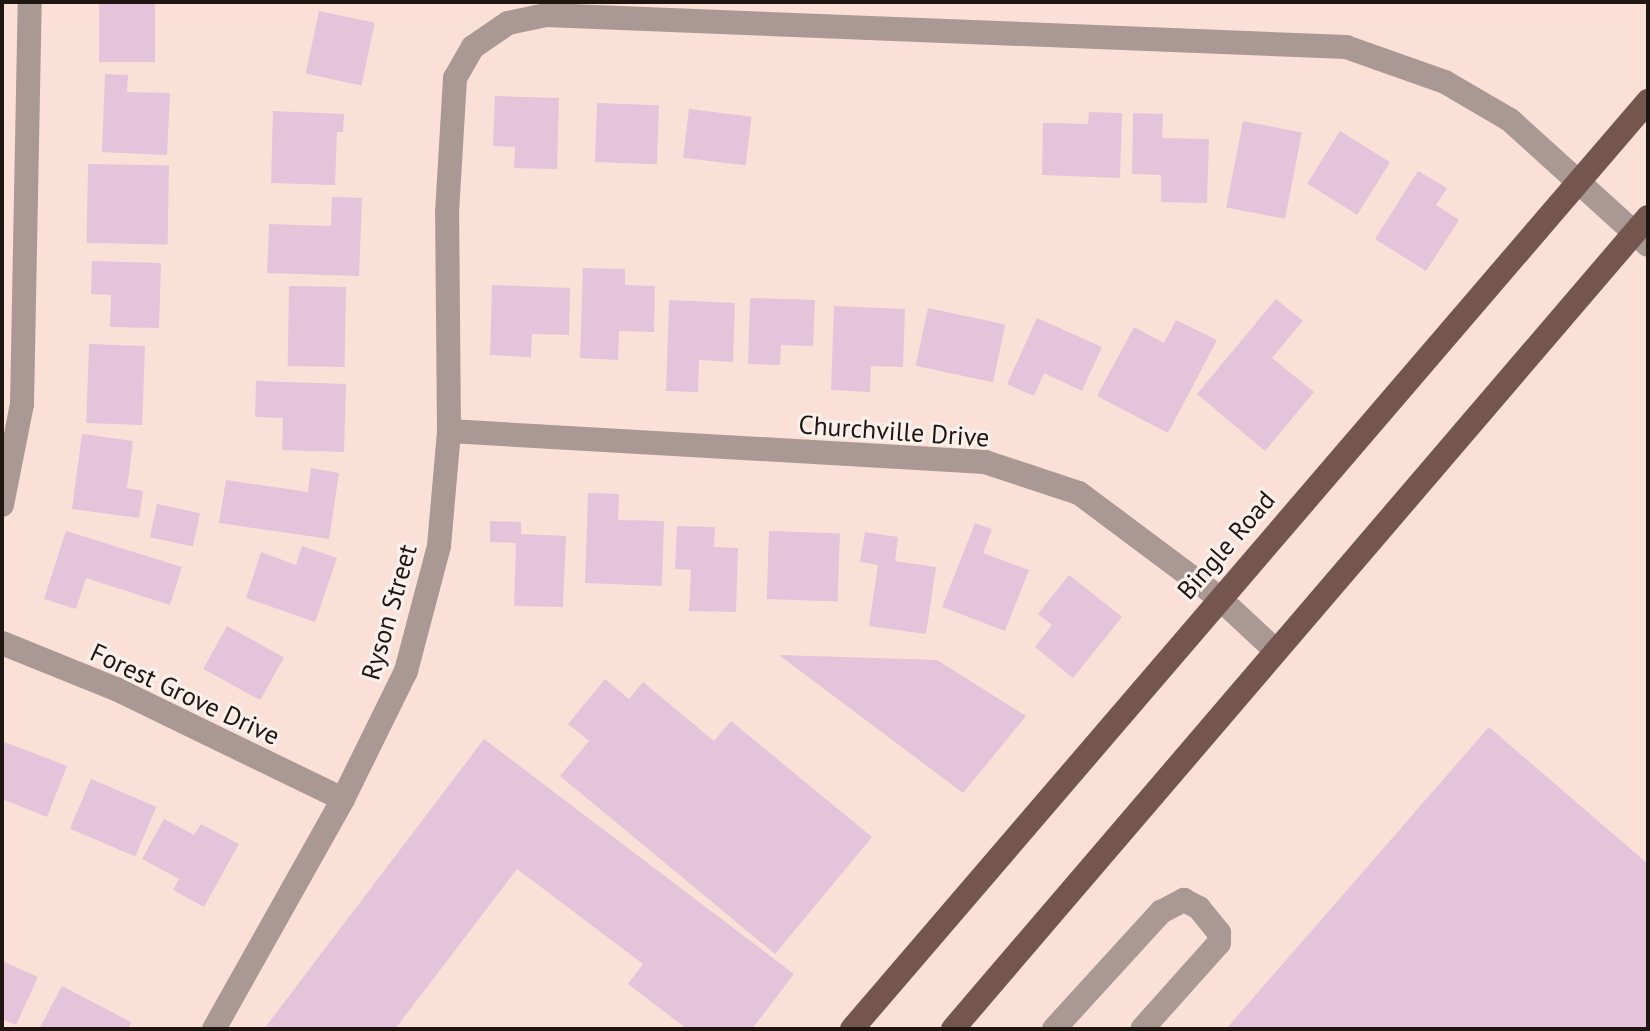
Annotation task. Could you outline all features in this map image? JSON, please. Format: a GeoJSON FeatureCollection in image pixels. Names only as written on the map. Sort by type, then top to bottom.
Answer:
{"type":"FeatureCollection","features":[{"type":"Feature","properties":{"kind":"main road","name":"Bingle Road"},"geometry":{"type":"LineString","coordinates":[[863,1025],[1218,597],[1648,101]]}},
{"type":"Feature","properties":{"kind":"main road"},"geometry":{"type":"LineString","coordinates":[[953,1029],[1275,650],[1643,231]]}},
{"type":"Feature","properties":{"kind":"street"},"geometry":{"type":"LineString","coordinates":[[2,505],[22,404],[30,2]]}},
{"type":"Feature","properties":{"kind":"street","name":"Ryson Street"},"geometry":{"type":"LineString","coordinates":[[214,1029],[343,799],[406,671],[439,546],[449,431],[450,165],[455,78],[473,47],[508,23],[546,15],[1346,47],[1445,82],[1510,120],[1576,183],[1643,231]]}},
{"type":"Feature","properties":{"kind":"street","name":"Churchville Drive"},"geometry":{"type":"LineString","coordinates":[[449,431],[985,462],[1079,493],[1218,597],[1275,650]]}},
{"type":"Feature","properties":{"kind":"street","name":"Forest Grove Drive"},"geometry":{"type":"LineString","coordinates":[[2,643],[116,689],[343,799]]}},
{"type":"Feature","properties":{"kind":"street"},"geometry":{"type":"LineString","coordinates":[[1054,1029],[1161,912],[1184,900],[1199,908],[1219,933],[1219,943],[1142,1029]]}},
{"type":"Feature","properties":{"kind":"building"},"geometry":{"type":"Polygon","coordinates":[[[99,2],[155,2],[155,62],[99,62],[99,2]]]}},
{"type":"Feature","properties":{"kind":"building"},"geometry":{"type":"Polygon","coordinates":[[[319,11],[375,23],[361,85],[306,74],[319,11]]]}},
{"type":"Feature","properties":{"kind":"building"},"geometry":{"type":"Polygon","coordinates":[[[105,74],[128,75],[127,92],[170,93],[167,155],[102,152],[105,74]]]}},
{"type":"Feature","properties":{"kind":"building"},"geometry":{"type":"Polygon","coordinates":[[[495,96],[559,98],[557,169],[514,168],[515,147],[493,146],[495,96]]]}},
{"type":"Feature","properties":{"kind":"building"},"geometry":{"type":"Polygon","coordinates":[[[597,103],[659,105],[657,164],[595,162],[597,103]]]}},
{"type":"Feature","properties":{"kind":"building"},"geometry":{"type":"Polygon","coordinates":[[[689,109],[752,117],[746,165],[683,158],[689,109]]]}},
{"type":"Feature","properties":{"kind":"building"},"geometry":{"type":"Polygon","coordinates":[[[273,111],[344,114],[343,132],[337,132],[335,185],[271,183],[273,111]]]}},
{"type":"Feature","properties":{"kind":"building"},"geometry":{"type":"Polygon","coordinates":[[[1089,112],[1122,113],[1120,178],[1042,175],[1043,123],[1088,124],[1089,112]]]}},
{"type":"Feature","properties":{"kind":"building"},"geometry":{"type":"Polygon","coordinates":[[[1133,113],[1163,114],[1162,138],[1209,139],[1207,203],[1161,202],[1161,175],[1132,174],[1133,113]]]}},
{"type":"Feature","properties":{"kind":"building"},"geometry":{"type":"Polygon","coordinates":[[[1243,121],[1302,132],[1285,219],[1226,207],[1243,121]]]}},
{"type":"Feature","properties":{"kind":"building"},"geometry":{"type":"Polygon","coordinates":[[[1340,131],[1390,162],[1357,215],[1307,184],[1340,131]]]}},
{"type":"Feature","properties":{"kind":"building"},"geometry":{"type":"Polygon","coordinates":[[[88,164],[169,165],[168,244],[87,243],[88,164]]]}},
{"type":"Feature","properties":{"kind":"building"},"geometry":{"type":"Polygon","coordinates":[[[1418,171],[1447,188],[1436,205],[1459,220],[1426,271],[1375,239],[1418,171]]]}},
{"type":"Feature","properties":{"kind":"building"},"geometry":{"type":"Polygon","coordinates":[[[332,197],[362,198],[359,276],[267,273],[269,224],[331,226],[332,197]]]}},
{"type":"Feature","properties":{"kind":"building"},"geometry":{"type":"Polygon","coordinates":[[[92,261],[161,263],[159,328],[110,327],[111,295],[91,294],[92,261]]]}},
{"type":"Feature","properties":{"kind":"building"},"geometry":{"type":"Polygon","coordinates":[[[583,268],[625,269],[625,285],[655,286],[654,332],[619,331],[618,360],[580,358],[583,268]]]}},
{"type":"Feature","properties":{"kind":"building"},"geometry":{"type":"Polygon","coordinates":[[[492,285],[570,288],[569,335],[532,334],[531,357],[490,355],[492,285]]]}},
{"type":"Feature","properties":{"kind":"building"},"geometry":{"type":"Polygon","coordinates":[[[289,286],[346,287],[345,367],[288,366],[289,286]]]}},
{"type":"Feature","properties":{"kind":"building"},"geometry":{"type":"Polygon","coordinates":[[[750,298],[815,300],[813,346],[781,345],[780,365],[748,364],[750,298]]]}},
{"type":"Feature","properties":{"kind":"building"},"geometry":{"type":"Polygon","coordinates":[[[1276,299],[1303,321],[1272,358],[1314,392],[1265,451],[1197,394],[1276,299]]]}},
{"type":"Feature","properties":{"kind":"building"},"geometry":{"type":"Polygon","coordinates":[[[669,300],[735,303],[733,362],[699,360],[698,392],[666,391],[669,300]]]}},
{"type":"Feature","properties":{"kind":"building"},"geometry":{"type":"Polygon","coordinates":[[[834,306],[905,309],[903,367],[871,366],[870,392],[831,390],[834,306]]]}},
{"type":"Feature","properties":{"kind":"building"},"geometry":{"type":"Polygon","coordinates":[[[928,308],[1005,324],[993,382],[916,366],[928,308]]]}},
{"type":"Feature","properties":{"kind":"building"},"geometry":{"type":"Polygon","coordinates":[[[1037,318],[1102,347],[1082,391],[1044,373],[1034,396],[1007,384],[1037,318]]]}},
{"type":"Feature","properties":{"kind":"building"},"geometry":{"type":"Polygon","coordinates":[[[1176,320],[1217,340],[1168,433],[1097,396],[1134,327],[1164,343],[1176,320]]]}},
{"type":"Feature","properties":{"kind":"building"},"geometry":{"type":"Polygon","coordinates":[[[89,344],[145,346],[142,425],[86,423],[89,344]]]}},
{"type":"Feature","properties":{"kind":"building"},"geometry":{"type":"Polygon","coordinates":[[[256,381],[346,384],[344,452],[282,450],[283,418],[255,417],[256,381]]]}},
{"type":"Feature","properties":{"kind":"building"},"geometry":{"type":"Polygon","coordinates":[[[82,434],[133,441],[127,488],[143,491],[139,518],[72,509],[82,434]]]}},
{"type":"Feature","properties":{"kind":"building"},"geometry":{"type":"Polygon","coordinates":[[[311,468],[339,473],[329,539],[219,523],[226,480],[308,492],[311,468]]]}},
{"type":"Feature","properties":{"kind":"building"},"geometry":{"type":"Polygon","coordinates":[[[588,493],[619,494],[618,520],[664,521],[662,586],[585,583],[588,493]]]}},
{"type":"Feature","properties":{"kind":"building"},"geometry":{"type":"Polygon","coordinates":[[[157,504],[200,513],[193,546],[150,537],[157,504]]]}},
{"type":"Feature","properties":{"kind":"building"},"geometry":{"type":"Polygon","coordinates":[[[490,521],[521,522],[521,534],[566,536],[563,607],[514,606],[516,543],[490,542],[490,521]]]}},
{"type":"Feature","properties":{"kind":"building"},"geometry":{"type":"Polygon","coordinates":[[[975,523],[992,529],[983,553],[1029,570],[1005,631],[942,607],[975,523]]]}},
{"type":"Feature","properties":{"kind":"building"},"geometry":{"type":"Polygon","coordinates":[[[677,526],[715,527],[714,547],[738,548],[736,612],[689,611],[691,570],[675,569],[677,526]]]}},
{"type":"Feature","properties":{"kind":"building"},"geometry":{"type":"Polygon","coordinates":[[[66,531],[182,567],[170,605],[86,578],[76,609],[44,599],[66,531]]]}},
{"type":"Feature","properties":{"kind":"building"},"geometry":{"type":"Polygon","coordinates":[[[769,531],[840,533],[838,601],[767,599],[769,531]]]}},
{"type":"Feature","properties":{"kind":"building"},"geometry":{"type":"Polygon","coordinates":[[[865,532],[898,537],[895,561],[936,567],[926,634],[869,626],[878,565],[860,562],[865,532]]]}},
{"type":"Feature","properties":{"kind":"building"},"geometry":{"type":"Polygon","coordinates":[[[302,546],[337,558],[315,622],[246,598],[261,552],[296,565],[302,546]]]}},
{"type":"Feature","properties":{"kind":"building"},"geometry":{"type":"Polygon","coordinates":[[[1069,575],[1122,617],[1073,678],[1035,647],[1052,625],[1038,614],[1069,575]]]}},
{"type":"Feature","properties":{"kind":"building"},"geometry":{"type":"Polygon","coordinates":[[[227,626],[284,658],[260,700],[203,669],[227,626]]]}},
{"type":"Feature","properties":{"kind":"building"},"geometry":{"type":"Polygon","coordinates":[[[779,655],[937,660],[1026,716],[963,793],[779,655]]]}},
{"type":"Feature","properties":{"kind":"building"},"geometry":{"type":"Polygon","coordinates":[[[605,679],[629,699],[643,682],[714,741],[731,721],[872,837],[775,954],[560,776],[589,741],[568,724],[605,679]]]}},
{"type":"Feature","properties":{"kind":"building"},"geometry":{"type":"Polygon","coordinates":[[[1489,727],[1648,864],[1648,1029],[1226,1029],[1489,727]]]}},
{"type":"Feature","properties":{"kind":"building"},"geometry":{"type":"Polygon","coordinates":[[[484,739],[794,974],[752,1029],[687,1029],[628,984],[643,964],[517,869],[395,1029],[264,1029],[484,739]]]}},
{"type":"Feature","properties":{"kind":"building"},"geometry":{"type":"Polygon","coordinates":[[[2,741],[67,766],[47,817],[2,799],[2,741]]]}},
{"type":"Feature","properties":{"kind":"building"},"geometry":{"type":"Polygon","coordinates":[[[91,779],[156,807],[135,856],[70,829],[91,779]]]}},
{"type":"Feature","properties":{"kind":"building"},"geometry":{"type":"Polygon","coordinates":[[[164,819],[194,835],[201,824],[239,844],[204,907],[173,890],[179,879],[142,859],[164,819]]]}},
{"type":"Feature","properties":{"kind":"building"},"geometry":{"type":"Polygon","coordinates":[[[2,961],[38,977],[16,1025],[2,1019],[2,961]]]}},
{"type":"Feature","properties":{"kind":"building"},"geometry":{"type":"Polygon","coordinates":[[[62,986],[131,1022],[128,1029],[39,1029],[62,986]]]}}]}
